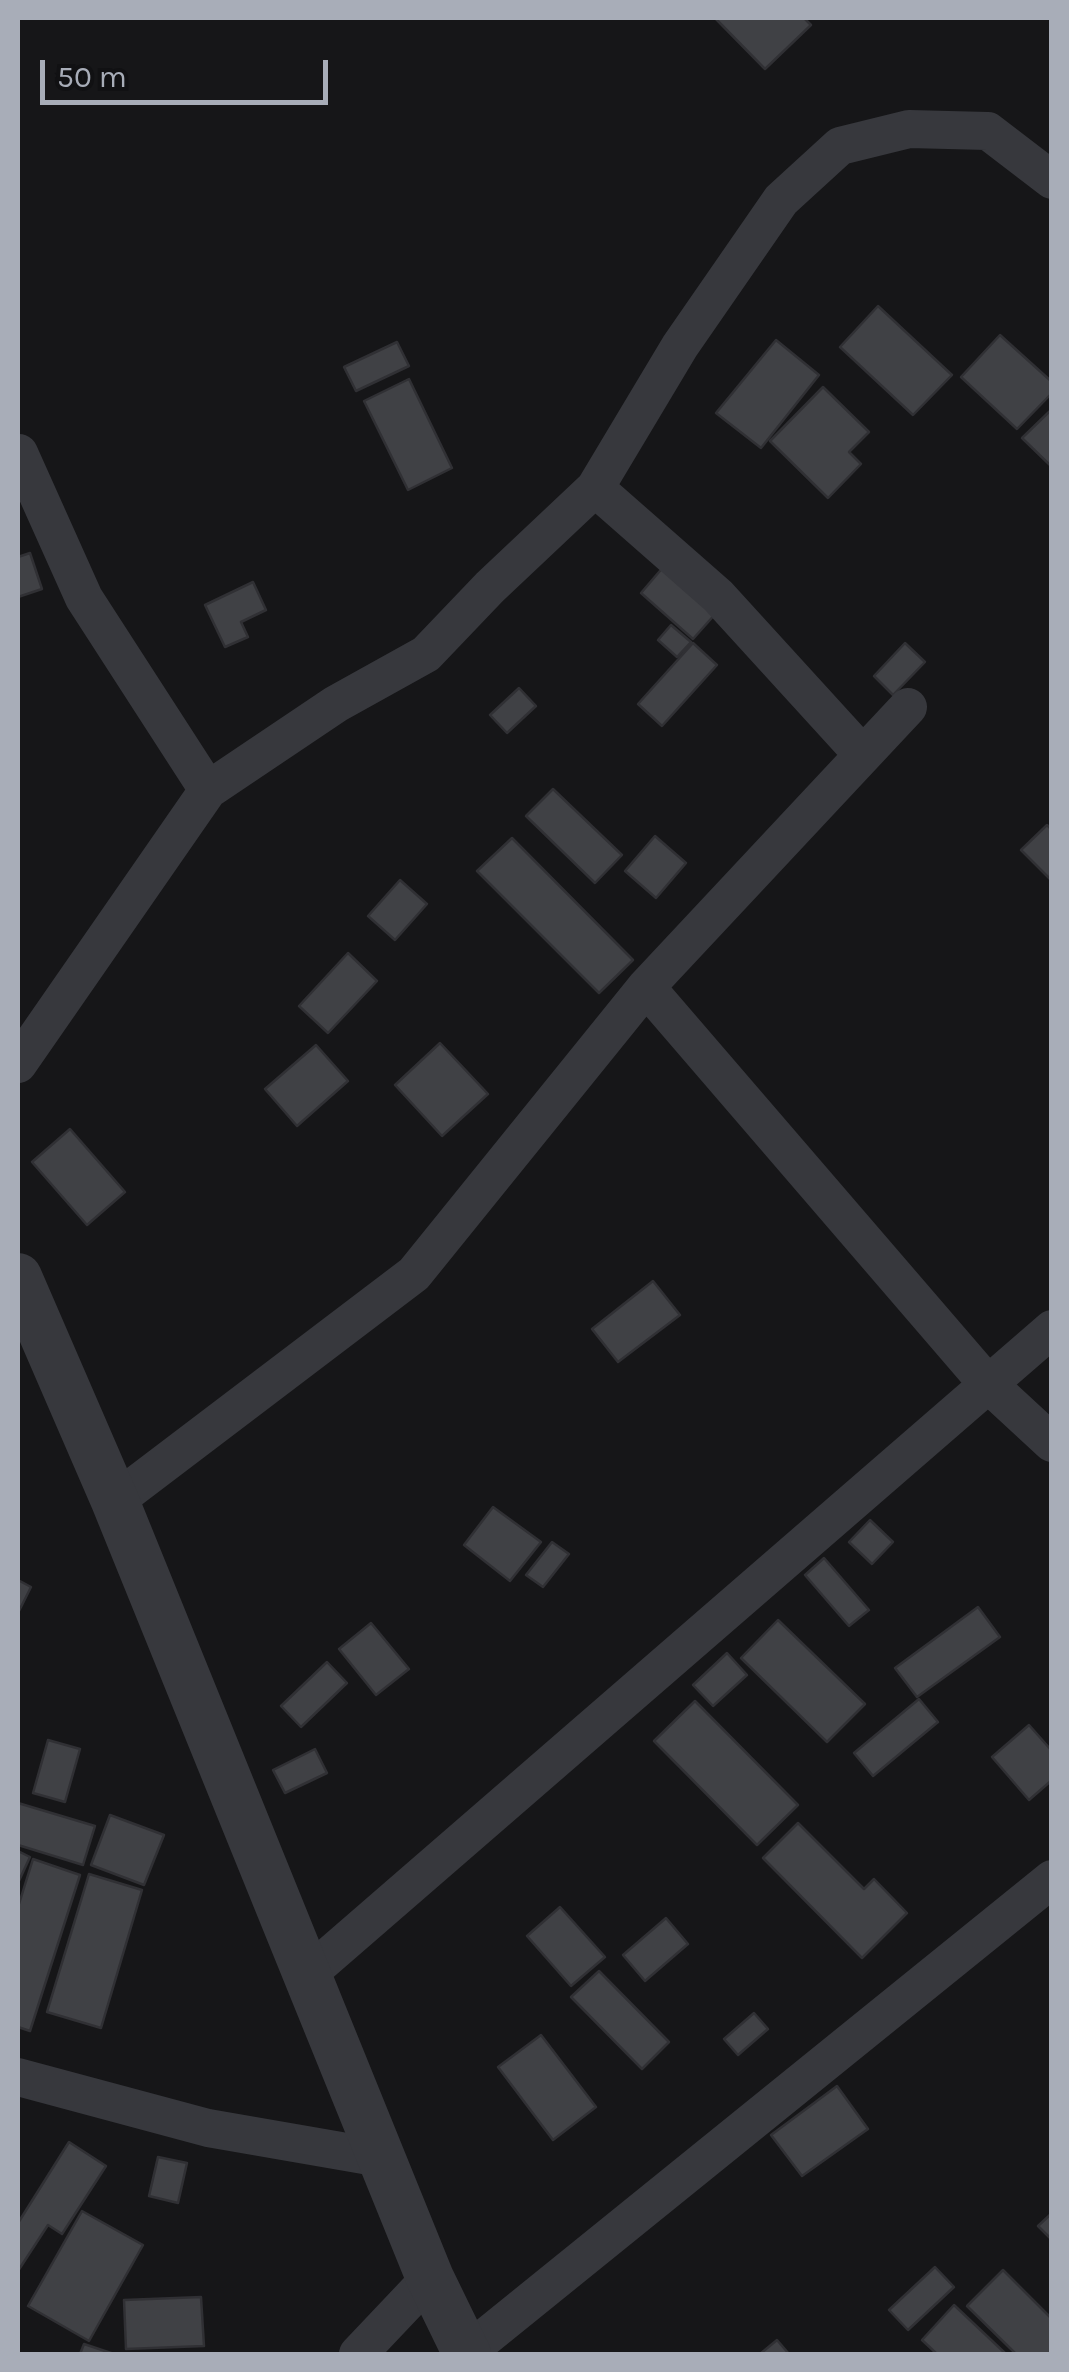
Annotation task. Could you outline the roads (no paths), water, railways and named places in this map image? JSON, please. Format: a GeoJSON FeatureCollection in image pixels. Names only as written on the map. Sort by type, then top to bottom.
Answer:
{"type":"FeatureCollection","features":[{"type":"Feature","properties":{"kind":"street"},"geometry":{"type":"LineString","coordinates":[[18,1064],[208,790],[336,704],[426,654],[595,488],[680,346],[781,200],[840,146],[909,129],[988,131],[1052,180]]}},
{"type":"Feature","properties":{"kind":"street"},"geometry":{"type":"LineString","coordinates":[[19,453],[84,598],[208,790]]}},
{"type":"Feature","properties":{"kind":"street"},"geometry":{"type":"LineString","coordinates":[[595,488],[718,596],[863,755]]}},
{"type":"Feature","properties":{"kind":"street"},"geometry":{"type":"LineString","coordinates":[[115,1500],[414,1274],[646,987],[908,706]]}},
{"type":"Feature","properties":{"kind":"street"},"geometry":{"type":"LineString","coordinates":[[646,987],[986,1382],[1052,1442]]}},
{"type":"Feature","properties":{"kind":"street"},"geometry":{"type":"LineString","coordinates":[[18,1276],[115,1500],[430,2278],[466,2354],[1052,1879]]}},
{"type":"Feature","properties":{"kind":"street"},"geometry":{"type":"LineString","coordinates":[[306,1975],[1052,1328]]}},
{"type":"Feature","properties":{"kind":"street"},"geometry":{"type":"LineString","coordinates":[[18,2077],[208,2128],[381,2158]]}},
{"type":"Feature","properties":{"kind":"street"},"geometry":{"type":"LineString","coordinates":[[358,2354],[430,2278]]}}]}
